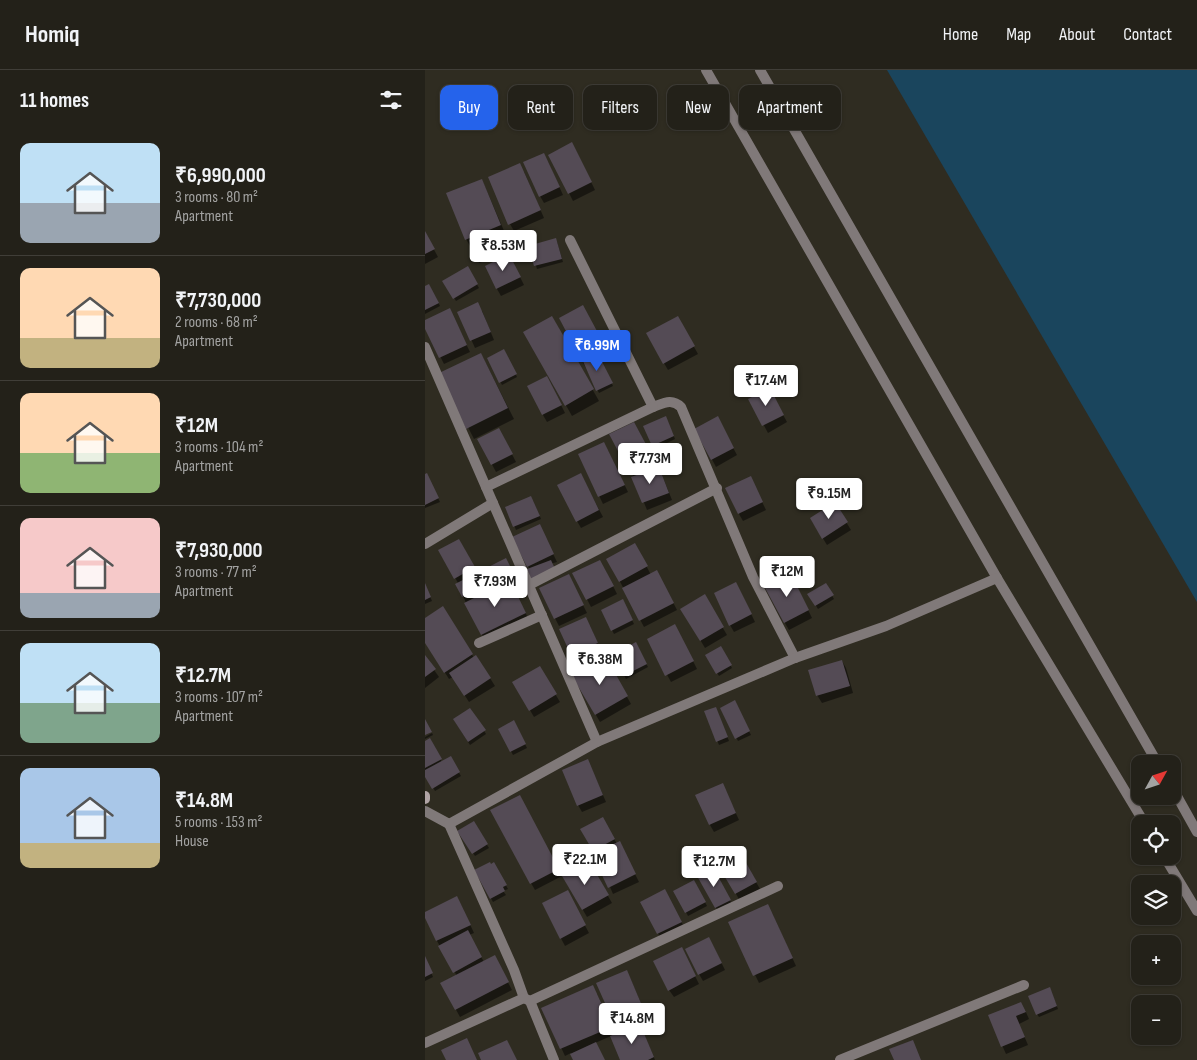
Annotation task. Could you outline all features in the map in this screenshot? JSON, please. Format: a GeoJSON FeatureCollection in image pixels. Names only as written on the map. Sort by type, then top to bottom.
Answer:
{"type":"FeatureCollection","features":[{"type":"Feature","properties":{"kind":"street"},"geometry":{"type":"LineString","coordinates":[[707,70],[997,578],[1140,815]]}},
{"type":"Feature","properties":{"kind":"street"},"geometry":{"type":"LineString","coordinates":[[760,70],[1153,755]]}},
{"type":"Feature","properties":{"kind":"street"},"geometry":{"type":"LineString","coordinates":[[570,240],[653,407]]}},
{"type":"Feature","properties":{"kind":"street"},"geometry":{"type":"LineString","coordinates":[[425,347],[597,742]]}},
{"type":"Feature","properties":{"kind":"street"},"geometry":{"type":"LineString","coordinates":[[486,487],[653,407],[671,401],[677,402],[681,407],[717,488],[753,577],[795,658]]}},
{"type":"Feature","properties":{"kind":"street"},"geometry":{"type":"LineString","coordinates":[[529,585],[717,488]]}},
{"type":"Feature","properties":{"kind":"street"},"geometry":{"type":"LineString","coordinates":[[425,544],[493,503]]}},
{"type":"Feature","properties":{"kind":"street"},"geometry":{"type":"LineString","coordinates":[[449,824],[597,742],[795,658],[887,626],[997,578]]}},
{"type":"Feature","properties":{"kind":"street"},"geometry":{"type":"LineString","coordinates":[[479,642],[542,615]]}},
{"type":"Feature","properties":{"kind":"street"},"geometry":{"type":"LineString","coordinates":[[1181,803],[1197,832]]}},
{"type":"Feature","properties":{"kind":"street"},"geometry":{"type":"LineString","coordinates":[[425,812],[449,824],[553,1060]]}},
{"type":"Feature","properties":{"kind":"street"},"geometry":{"type":"LineString","coordinates":[[1169,865],[1197,911]]}},
{"type":"Feature","properties":{"kind":"street"},"geometry":{"type":"LineString","coordinates":[[425,1043],[527,1000],[778,886]]}},
{"type":"Feature","properties":{"kind":"street"},"geometry":{"type":"LineString","coordinates":[[840,1060],[1024,985]]}},
{"type":"Feature","properties":{"kind":"water"},"geometry":{"type":"Polygon","coordinates":[[[887,70],[1197,70],[1197,602],[887,70]]]}},
{"type":"Feature","properties":{"kind":"building"},"geometry":{"type":"Polygon","coordinates":[[[572,142],[592,182],[568,194],[548,155],[572,142]]]}},
{"type":"Feature","properties":{"kind":"building"},"geometry":{"type":"Polygon","coordinates":[[[544,153],[560,187],[539,197],[523,162],[544,153]]]}},
{"type":"Feature","properties":{"kind":"building"},"geometry":{"type":"Polygon","coordinates":[[[520,163],[541,210],[508,225],[488,177],[520,163]]]}},
{"type":"Feature","properties":{"kind":"building"},"geometry":{"type":"Polygon","coordinates":[[[482,179],[501,225],[465,240],[446,193],[482,179]]]}},
{"type":"Feature","properties":{"kind":"building"},"geometry":{"type":"Polygon","coordinates":[[[425,231],[435,249],[425,254],[425,231]]]}},
{"type":"Feature","properties":{"kind":"building"},"geometry":{"type":"Polygon","coordinates":[[[489,233],[496,254],[476,260],[469,240],[489,233]]]}},
{"type":"Feature","properties":{"kind":"building"},"geometry":{"type":"Polygon","coordinates":[[[556,238],[562,259],[534,266],[528,246],[556,238]]]}},
{"type":"Feature","properties":{"kind":"building"},"geometry":{"type":"Polygon","coordinates":[[[509,254],[521,277],[496,289],[485,266],[509,254]]]}},
{"type":"Feature","properties":{"kind":"building"},"geometry":{"type":"Polygon","coordinates":[[[468,266],[478,284],[453,299],[442,281],[468,266]]]}},
{"type":"Feature","properties":{"kind":"building"},"geometry":{"type":"Polygon","coordinates":[[[429,284],[439,303],[425,310],[425,286],[429,284]]]}},
{"type":"Feature","properties":{"kind":"building"},"geometry":{"type":"Polygon","coordinates":[[[478,302],[491,332],[470,341],[457,312],[478,302]]]}},
{"type":"Feature","properties":{"kind":"building"},"geometry":{"type":"Polygon","coordinates":[[[583,305],[605,346],[580,358],[559,318],[583,305]]]}},
{"type":"Feature","properties":{"kind":"building"},"geometry":{"type":"Polygon","coordinates":[[[450,308],[467,345],[439,358],[425,329],[425,320],[450,308]]]}},
{"type":"Feature","properties":{"kind":"building"},"geometry":{"type":"Polygon","coordinates":[[[552,316],[594,389],[565,406],[523,332],[552,316]]]}},
{"type":"Feature","properties":{"kind":"building"},"geometry":{"type":"Polygon","coordinates":[[[678,316],[695,346],[663,364],[646,333],[678,316]]]}},
{"type":"Feature","properties":{"kind":"building"},"geometry":{"type":"Polygon","coordinates":[[[504,349],[517,374],[499,383],[487,358],[504,349]]]}},
{"type":"Feature","properties":{"kind":"building"},"geometry":{"type":"Polygon","coordinates":[[[597,352],[613,383],[596,391],[582,359],[597,352]]]}},
{"type":"Feature","properties":{"kind":"building"},"geometry":{"type":"Polygon","coordinates":[[[481,353],[508,408],[466,429],[439,373],[481,353]]]}},
{"type":"Feature","properties":{"kind":"building"},"geometry":{"type":"Polygon","coordinates":[[[547,376],[562,405],[542,415],[527,386],[547,376]]]}},
{"type":"Feature","properties":{"kind":"building"},"geometry":{"type":"Polygon","coordinates":[[[770,388],[784,415],[762,426],[748,399],[770,388]]]}},
{"type":"Feature","properties":{"kind":"building"},"geometry":{"type":"Polygon","coordinates":[[[666,416],[674,436],[652,446],[643,426],[666,416]]]}},
{"type":"Feature","properties":{"kind":"building"},"geometry":{"type":"Polygon","coordinates":[[[718,416],[734,448],[711,460],[694,429],[718,416]]]}},
{"type":"Feature","properties":{"kind":"building"},"geometry":{"type":"Polygon","coordinates":[[[634,422],[655,461],[630,474],[609,434],[634,422]]]}},
{"type":"Feature","properties":{"kind":"building"},"geometry":{"type":"Polygon","coordinates":[[[499,428],[513,454],[491,465],[477,439],[499,428]]]}},
{"type":"Feature","properties":{"kind":"building"},"geometry":{"type":"Polygon","coordinates":[[[604,442],[625,485],[598,497],[578,454],[604,442]]]}},
{"type":"Feature","properties":{"kind":"building"},"geometry":{"type":"Polygon","coordinates":[[[659,467],[669,493],[642,503],[631,477],[659,467]]]}},
{"type":"Feature","properties":{"kind":"building"},"geometry":{"type":"Polygon","coordinates":[[[427,473],[439,498],[425,505],[425,474],[427,473]]]}},
{"type":"Feature","properties":{"kind":"building"},"geometry":{"type":"Polygon","coordinates":[[[581,473],[599,510],[576,522],[557,485],[581,473]]]}},
{"type":"Feature","properties":{"kind":"building"},"geometry":{"type":"Polygon","coordinates":[[[751,476],[763,502],[738,514],[725,488],[751,476]]]}},
{"type":"Feature","properties":{"kind":"building"},"geometry":{"type":"Polygon","coordinates":[[[531,496],[540,516],[513,527],[505,507],[531,496]]]}},
{"type":"Feature","properties":{"kind":"building"},"geometry":{"type":"Polygon","coordinates":[[[835,502],[848,522],[822,539],[810,518],[835,502]]]}},
{"type":"Feature","properties":{"kind":"building"},"geometry":{"type":"Polygon","coordinates":[[[540,524],[554,554],[527,567],[512,537],[540,524]]]}},
{"type":"Feature","properties":{"kind":"building"},"geometry":{"type":"Polygon","coordinates":[[[459,539],[475,567],[454,579],[438,550],[459,539]]]}},
{"type":"Feature","properties":{"kind":"building"},"geometry":{"type":"Polygon","coordinates":[[[635,543],[648,566],[619,582],[606,559],[635,543]]]}},
{"type":"Feature","properties":{"kind":"building"},"geometry":{"type":"Polygon","coordinates":[[[506,558],[513,572],[462,597],[455,584],[506,558]]]}},
{"type":"Feature","properties":{"kind":"building"},"geometry":{"type":"Polygon","coordinates":[[[551,560],[555,569],[531,579],[527,569],[551,560]]]}},
{"type":"Feature","properties":{"kind":"building"},"geometry":{"type":"Polygon","coordinates":[[[600,560],[614,586],[586,600],[572,573],[600,560]]]}},
{"type":"Feature","properties":{"kind":"building"},"geometry":{"type":"Polygon","coordinates":[[[657,570],[674,603],[639,621],[622,588],[657,570]]]}},
{"type":"Feature","properties":{"kind":"building"},"geometry":{"type":"Polygon","coordinates":[[[790,572],[809,610],[784,623],[764,586],[790,572]]]}},
{"type":"Feature","properties":{"kind":"building"},"geometry":{"type":"Polygon","coordinates":[[[569,574],[584,605],[554,619],[539,588],[569,574]]]}},
{"type":"Feature","properties":{"kind":"building"},"geometry":{"type":"Polygon","coordinates":[[[510,580],[526,613],[481,635],[464,603],[510,580]]]}},
{"type":"Feature","properties":{"kind":"building"},"geometry":{"type":"Polygon","coordinates":[[[736,582],[752,614],[729,626],[714,593],[736,582]]]}},
{"type":"Feature","properties":{"kind":"building"},"geometry":{"type":"Polygon","coordinates":[[[425,583],[431,597],[425,600],[425,583]]]}},
{"type":"Feature","properties":{"kind":"building"},"geometry":{"type":"Polygon","coordinates":[[[826,583],[834,595],[815,606],[807,594],[826,583]]]}},
{"type":"Feature","properties":{"kind":"building"},"geometry":{"type":"Polygon","coordinates":[[[705,594],[724,627],[700,641],[680,609],[705,594]]]}},
{"type":"Feature","properties":{"kind":"building"},"geometry":{"type":"Polygon","coordinates":[[[623,599],[633,620],[611,631],[601,610],[623,599]]]}},
{"type":"Feature","properties":{"kind":"building"},"geometry":{"type":"Polygon","coordinates":[[[443,606],[473,654],[444,673],[425,643],[425,618],[443,606]]]}},
{"type":"Feature","properties":{"kind":"building"},"geometry":{"type":"Polygon","coordinates":[[[586,617],[598,643],[571,655],[559,629],[586,617]]]}},
{"type":"Feature","properties":{"kind":"building"},"geometry":{"type":"Polygon","coordinates":[[[675,624],[694,661],[665,676],[647,639],[675,624]]]}},
{"type":"Feature","properties":{"kind":"building"},"geometry":{"type":"Polygon","coordinates":[[[636,642],[647,664],[623,676],[612,655],[636,642]]]}},
{"type":"Feature","properties":{"kind":"building"},"geometry":{"type":"Polygon","coordinates":[[[721,646],[732,665],[716,674],[705,655],[721,646]]]}},
{"type":"Feature","properties":{"kind":"building"},"geometry":{"type":"Polygon","coordinates":[[[425,655],[436,669],[425,677],[425,655]]]}},
{"type":"Feature","properties":{"kind":"building"},"geometry":{"type":"Polygon","coordinates":[[[476,655],[491,678],[464,696],[449,673],[476,655]]]}},
{"type":"Feature","properties":{"kind":"building"},"geometry":{"type":"Polygon","coordinates":[[[606,657],[628,696],[595,715],[572,676],[606,657]]]}},
{"type":"Feature","properties":{"kind":"building"},"geometry":{"type":"Polygon","coordinates":[[[842,660],[850,686],[816,696],[808,670],[842,660]]]}},
{"type":"Feature","properties":{"kind":"building"},"geometry":{"type":"Polygon","coordinates":[[[540,666],[557,694],[529,711],[512,682],[540,666]]]}},
{"type":"Feature","properties":{"kind":"building"},"geometry":{"type":"Polygon","coordinates":[[[735,700],[750,731],[735,739],[720,708],[735,700]]]}},
{"type":"Feature","properties":{"kind":"building"},"geometry":{"type":"Polygon","coordinates":[[[716,707],[728,737],[716,742],[704,711],[716,707]]]}},
{"type":"Feature","properties":{"kind":"building"},"geometry":{"type":"Polygon","coordinates":[[[470,708],[486,730],[468,742],[453,719],[470,708]]]}},
{"type":"Feature","properties":{"kind":"building"},"geometry":{"type":"Polygon","coordinates":[[[425,719],[432,732],[425,735],[425,719]]]}},
{"type":"Feature","properties":{"kind":"building"},"geometry":{"type":"Polygon","coordinates":[[[514,720],[526,744],[510,752],[498,729],[514,720]]]}},
{"type":"Feature","properties":{"kind":"building"},"geometry":{"type":"Polygon","coordinates":[[[430,738],[442,759],[425,768],[425,741],[430,738]]]}},
{"type":"Feature","properties":{"kind":"building"},"geometry":{"type":"Polygon","coordinates":[[[451,756],[460,772],[432,789],[425,777],[425,770],[451,756]]]}},
{"type":"Feature","properties":{"kind":"building"},"geometry":{"type":"Polygon","coordinates":[[[588,759],[603,795],[577,806],[562,770],[588,759]]]}},
{"type":"Feature","properties":{"kind":"building"},"geometry":{"type":"Polygon","coordinates":[[[723,783],[736,813],[709,825],[695,795],[723,783]]]}},
{"type":"Feature","properties":{"kind":"building"},"geometry":{"type":"Polygon","coordinates":[[[520,795],[559,869],[530,884],[490,810],[520,795]]]}},
{"type":"Feature","properties":{"kind":"building"},"geometry":{"type":"Polygon","coordinates":[[[603,817],[615,839],[593,851],[580,829],[603,817]]]}},
{"type":"Feature","properties":{"kind":"building"},"geometry":{"type":"Polygon","coordinates":[[[474,821],[488,844],[472,854],[457,831],[474,821]]]}},
{"type":"Feature","properties":{"kind":"building"},"geometry":{"type":"Polygon","coordinates":[[[620,841],[636,874],[608,888],[592,854],[620,841]]]}},
{"type":"Feature","properties":{"kind":"building"},"geometry":{"type":"Polygon","coordinates":[[[741,854],[757,882],[735,894],[719,867],[741,854]]]}},
{"type":"Feature","properties":{"kind":"building"},"geometry":{"type":"Polygon","coordinates":[[[589,861],[609,895],[582,910],[562,876],[589,861]]]}},
{"type":"Feature","properties":{"kind":"building"},"geometry":{"type":"Polygon","coordinates":[[[490,862],[491,864],[494,862],[507,885],[503,887],[505,891],[490,899],[474,870],[490,862]]]}},
{"type":"Feature","properties":{"kind":"building"},"geometry":{"type":"Polygon","coordinates":[[[713,867],[731,900],[715,908],[697,876],[713,867]]]}},
{"type":"Feature","properties":{"kind":"building"},"geometry":{"type":"Polygon","coordinates":[[[694,880],[706,902],[685,913],[673,891],[694,880]]]}},
{"type":"Feature","properties":{"kind":"building"},"geometry":{"type":"Polygon","coordinates":[[[665,889],[682,922],[657,934],[640,902],[665,889]]]}},
{"type":"Feature","properties":{"kind":"building"},"geometry":{"type":"Polygon","coordinates":[[[568,890],[586,925],[560,939],[542,903],[568,890]]]}},
{"type":"Feature","properties":{"kind":"building"},"geometry":{"type":"Polygon","coordinates":[[[457,896],[471,925],[436,941],[425,918],[425,912],[457,896]]]}},
{"type":"Feature","properties":{"kind":"building"},"geometry":{"type":"Polygon","coordinates":[[[768,904],[793,958],[753,976],[728,922],[768,904]]]}},
{"type":"Feature","properties":{"kind":"building"},"geometry":{"type":"Polygon","coordinates":[[[468,930],[482,957],[453,973],[438,946],[468,930]]]}},
{"type":"Feature","properties":{"kind":"building"},"geometry":{"type":"Polygon","coordinates":[[[709,937],[722,963],[698,975],[685,949],[709,937]]]}},
{"type":"Feature","properties":{"kind":"building"},"geometry":{"type":"Polygon","coordinates":[[[682,947],[696,976],[668,991],[653,961],[682,947]]]}},
{"type":"Feature","properties":{"kind":"building"},"geometry":{"type":"Polygon","coordinates":[[[495,955],[509,982],[455,1010],[440,983],[495,955]]]}},
{"type":"Feature","properties":{"kind":"building"},"geometry":{"type":"Polygon","coordinates":[[[425,956],[433,973],[425,977],[425,956]]]}},
{"type":"Feature","properties":{"kind":"building"},"geometry":{"type":"Polygon","coordinates":[[[627,970],[643,1008],[613,1021],[596,983],[627,970]]]}},
{"type":"Feature","properties":{"kind":"building"},"geometry":{"type":"Polygon","coordinates":[[[593,985],[612,1027],[560,1049],[541,1008],[593,985]]]}},
{"type":"Feature","properties":{"kind":"building"},"geometry":{"type":"Polygon","coordinates":[[[1050,987],[1057,1006],[1036,1015],[1028,996],[1050,987]]]}},
{"type":"Feature","properties":{"kind":"building"},"geometry":{"type":"Polygon","coordinates":[[[1021,1002],[1026,1012],[1016,1016],[1025,1037],[1001,1047],[988,1015],[1021,1002]]]}},
{"type":"Feature","properties":{"kind":"building"},"geometry":{"type":"Polygon","coordinates":[[[640,1024],[654,1057],[648,1060],[620,1060],[610,1036],[640,1024]]]}},
{"type":"Feature","properties":{"kind":"building"},"geometry":{"type":"Polygon","coordinates":[[[467,1038],[477,1060],[446,1060],[441,1050],[467,1038]]]}},
{"type":"Feature","properties":{"kind":"building"},"geometry":{"type":"Polygon","coordinates":[[[507,1040],[517,1060],[481,1060],[478,1053],[507,1040]]]}},
{"type":"Feature","properties":{"kind":"building"},"geometry":{"type":"Polygon","coordinates":[[[913,1040],[921,1060],[894,1060],[889,1049],[913,1040]]]}},
{"type":"Feature","properties":{"kind":"building"},"geometry":{"type":"Polygon","coordinates":[[[596,1042],[605,1060],[573,1060],[570,1054],[596,1042]]]}}]}
